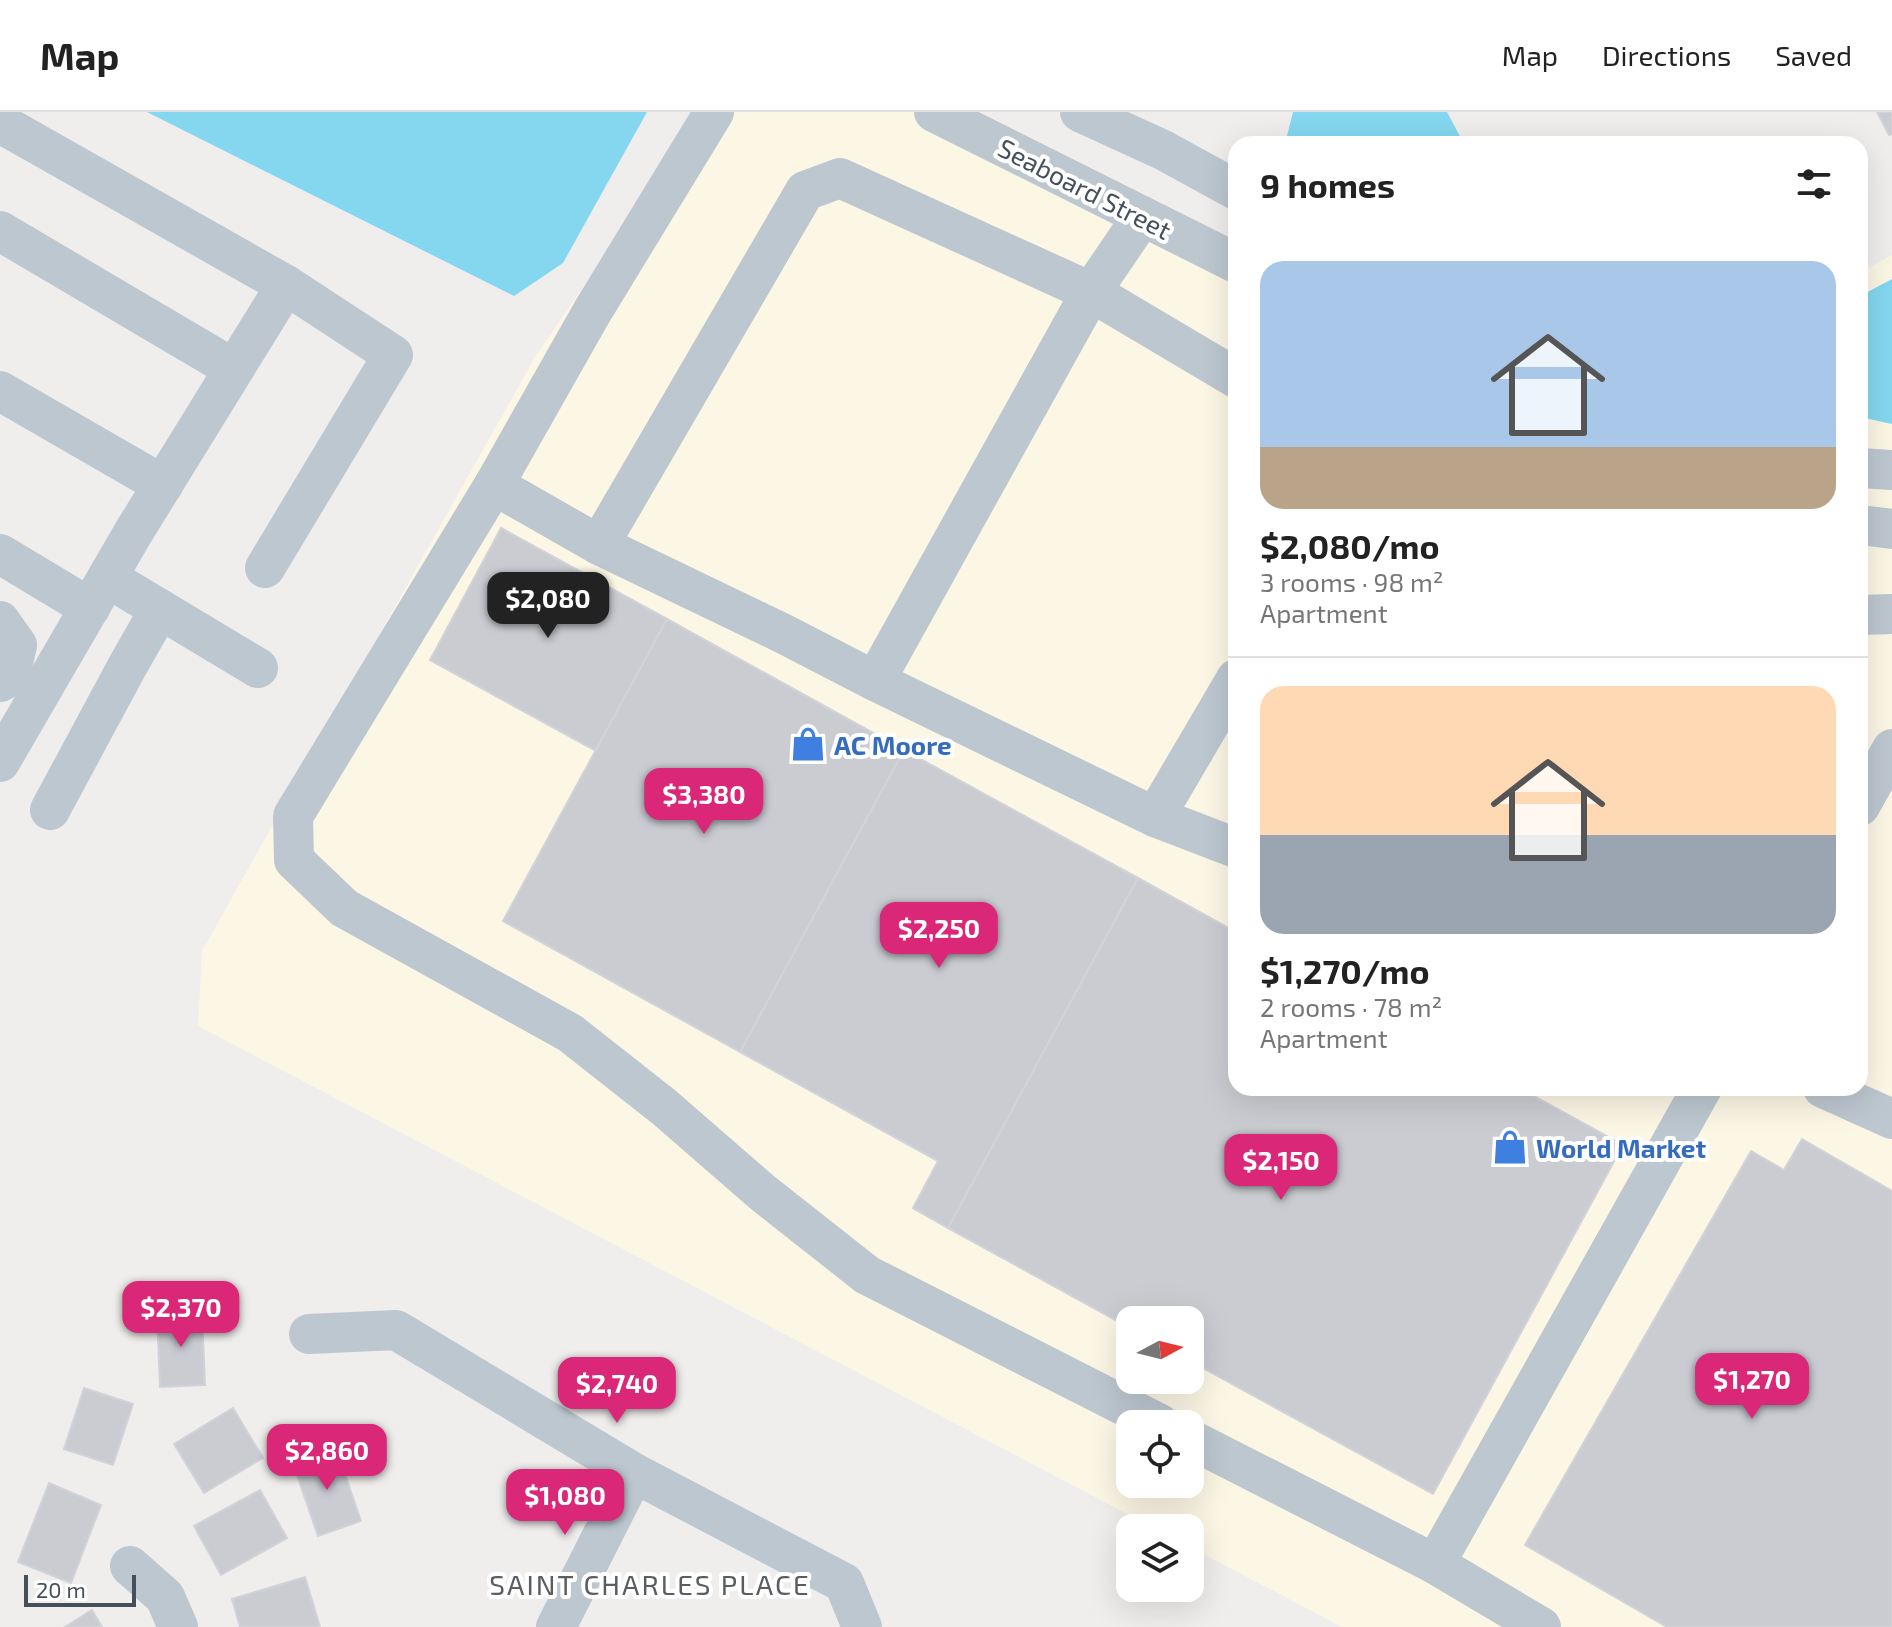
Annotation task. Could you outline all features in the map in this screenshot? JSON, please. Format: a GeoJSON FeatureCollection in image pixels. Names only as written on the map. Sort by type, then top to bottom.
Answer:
{"type":"FeatureCollection","features":[{"type":"Feature","properties":{"kind":"street"},"geometry":{"type":"LineString","coordinates":[[714,112],[592,312],[494,485],[293,816],[294,860],[344,908],[570,1033],[867,1275],[1132,1410]]}},
{"type":"Feature","properties":{"kind":"street","name":"Seaboard Street"},"geometry":{"type":"LineString","coordinates":[[934,112],[1228,259]]}},
{"type":"Feature","properties":{"kind":"street"},"geometry":{"type":"LineString","coordinates":[[1080,112],[1163,150],[1228,186]]}},
{"type":"Feature","properties":{"kind":"street"},"geometry":{"type":"LineString","coordinates":[[0,123],[286,285],[393,355],[265,568]]}},
{"type":"Feature","properties":{"kind":"street"},"geometry":{"type":"LineString","coordinates":[[599,545],[805,191],[840,178],[1091,292],[1228,373]]}},
{"type":"Feature","properties":{"kind":"street"},"geometry":{"type":"LineString","coordinates":[[875,681],[1091,292],[1142,217]]}},
{"type":"Feature","properties":{"kind":"street"},"geometry":{"type":"LineString","coordinates":[[0,231],[234,369]]}},
{"type":"Feature","properties":{"kind":"street"},"geometry":{"type":"LineString","coordinates":[[0,762],[163,485],[286,285]]}},
{"type":"Feature","properties":{"kind":"street"},"geometry":{"type":"LineString","coordinates":[[0,391],[163,485]]}},
{"type":"Feature","properties":{"kind":"street"},"geometry":{"type":"LineString","coordinates":[[1868,468],[1892,470]]}},
{"type":"Feature","properties":{"kind":"street"},"geometry":{"type":"LineString","coordinates":[[494,485],[599,545],[875,681],[1155,817],[1228,845]]}},
{"type":"Feature","properties":{"kind":"street"},"geometry":{"type":"LineString","coordinates":[[1868,526],[1892,529]]}},
{"type":"Feature","properties":{"kind":"street"},"geometry":{"type":"LineString","coordinates":[[0,554],[99,593],[160,609],[258,668]]}},
{"type":"Feature","properties":{"kind":"street"},"geometry":{"type":"LineString","coordinates":[[50,810],[160,609]]}},
{"type":"Feature","properties":{"kind":"street"},"geometry":{"type":"LineString","coordinates":[[1868,615],[1892,614]]}},
{"type":"Feature","properties":{"kind":"street"},"geometry":{"type":"LineString","coordinates":[[0,621],[17,645],[10,676],[0,682]]}},
{"type":"Feature","properties":{"kind":"street"},"geometry":{"type":"LineString","coordinates":[[1155,817],[1228,693]]}},
{"type":"Feature","properties":{"kind":"street"},"geometry":{"type":"LineString","coordinates":[[1868,792],[1892,749]]}},
{"type":"Feature","properties":{"kind":"street"},"geometry":{"type":"LineString","coordinates":[[1435,1564],[1698,1096]]}},
{"type":"Feature","properties":{"kind":"street"},"geometry":{"type":"LineString","coordinates":[[1841,1096],[1892,1119]]}},
{"type":"Feature","properties":{"kind":"street"},"geometry":{"type":"LineString","coordinates":[[309,1334],[396,1330],[634,1473],[844,1583],[862,1627]]}},
{"type":"Feature","properties":{"kind":"street"},"geometry":{"type":"LineString","coordinates":[[1204,1446],[1435,1564],[1541,1627]]}},
{"type":"Feature","properties":{"kind":"street"},"geometry":{"type":"LineString","coordinates":[[556,1627],[634,1473]]}},
{"type":"Feature","properties":{"kind":"street"},"geometry":{"type":"LineString","coordinates":[[130,1566],[165,1597],[178,1627]]}},
{"type":"Feature","properties":{"kind":"shaded area"},"geometry":{"type":"Polygon","coordinates":[[[703,112],[934,112],[1228,260],[1228,1096],[1868,1096],[1868,268],[1892,255],[1892,1627],[1342,1627],[1204,1554],[1204,1514],[1127,1514],[198,1026],[202,951],[535,357],[703,112]]]}},
{"type":"Feature","properties":{"kind":"water"},"geometry":{"type":"Polygon","coordinates":[[[147,112],[647,112],[563,263],[514,296],[147,112]]]}},
{"type":"Feature","properties":{"kind":"water"},"geometry":{"type":"Polygon","coordinates":[[[1293,112],[1447,112],[1460,136],[1287,136],[1293,112]]]}},
{"type":"Feature","properties":{"kind":"water"},"geometry":{"type":"Polygon","coordinates":[[[1892,279],[1892,424],[1868,419],[1868,292],[1892,279]]]}},
{"type":"Feature","properties":{"kind":"building"},"geometry":{"type":"Polygon","coordinates":[[[1877,112],[1892,112],[1892,134],[1889,135],[1877,112]]]}},
{"type":"Feature","properties":{"kind":"building"},"geometry":{"type":"Polygon","coordinates":[[[501,528],[667,619],[596,751],[430,660],[501,528]]]}},
{"type":"Feature","properties":{"kind":"building"},"geometry":{"type":"Polygon","coordinates":[[[667,619],[904,750],[740,1052],[503,921],[667,619]]]}},
{"type":"Feature","properties":{"kind":"building"},"geometry":{"type":"Polygon","coordinates":[[[904,750],[1138,878],[948,1228],[913,1208],[938,1161],[740,1052],[904,750]]]}},
{"type":"Feature","properties":{"kind":"building"},"geometry":{"type":"Polygon","coordinates":[[[1138,878],[1228,928],[1228,1096],[1534,1096],[1623,1145],[1433,1494],[1204,1369],[1204,1306],[1116,1306],[1116,1320],[948,1228],[1138,878]]]}},
{"type":"Feature","properties":{"kind":"building"},"geometry":{"type":"Polygon","coordinates":[[[1802,1139],[1892,1191],[1892,1627],[1667,1627],[1525,1545],[1751,1151],[1784,1170],[1802,1139]]]}},
{"type":"Feature","properties":{"kind":"building"},"geometry":{"type":"Polygon","coordinates":[[[202,1311],[205,1385],[160,1387],[157,1313],[202,1311]]]}},
{"type":"Feature","properties":{"kind":"building"},"geometry":{"type":"Polygon","coordinates":[[[84,1388],[133,1404],[113,1465],[64,1449],[84,1388]]]}},
{"type":"Feature","properties":{"kind":"building"},"geometry":{"type":"Polygon","coordinates":[[[233,1408],[263,1458],[204,1493],[174,1444],[233,1408]]]}},
{"type":"Feature","properties":{"kind":"building"},"geometry":{"type":"Polygon","coordinates":[[[336,1448],[361,1521],[318,1536],[293,1463],[336,1448]]]}},
{"type":"Feature","properties":{"kind":"building"},"geometry":{"type":"Polygon","coordinates":[[[49,1483],[101,1505],[71,1583],[18,1562],[49,1483]]]}},
{"type":"Feature","properties":{"kind":"building"},"geometry":{"type":"Polygon","coordinates":[[[260,1490],[287,1538],[221,1575],[194,1526],[260,1490]]]}},
{"type":"Feature","properties":{"kind":"building"},"geometry":{"type":"Polygon","coordinates":[[[305,1577],[320,1627],[240,1627],[232,1599],[305,1577]]]}},
{"type":"Feature","properties":{"kind":"building"},"geometry":{"type":"Polygon","coordinates":[[[92,1610],[102,1627],[65,1627],[92,1610]]]}},
{"type":"Feature","properties":{"kind":"place","name":"AC Moore"},"geometry":{"type":"Point","coordinates":[808,744]}},
{"type":"Feature","properties":{"kind":"place","name":"World Market"},"geometry":{"type":"Point","coordinates":[1510,1147]}},
{"type":"Feature","properties":{"kind":"district","name":"SAINT CHARLES PLACE"},"geometry":{"type":"Point","coordinates":[650,1584]}}]}
